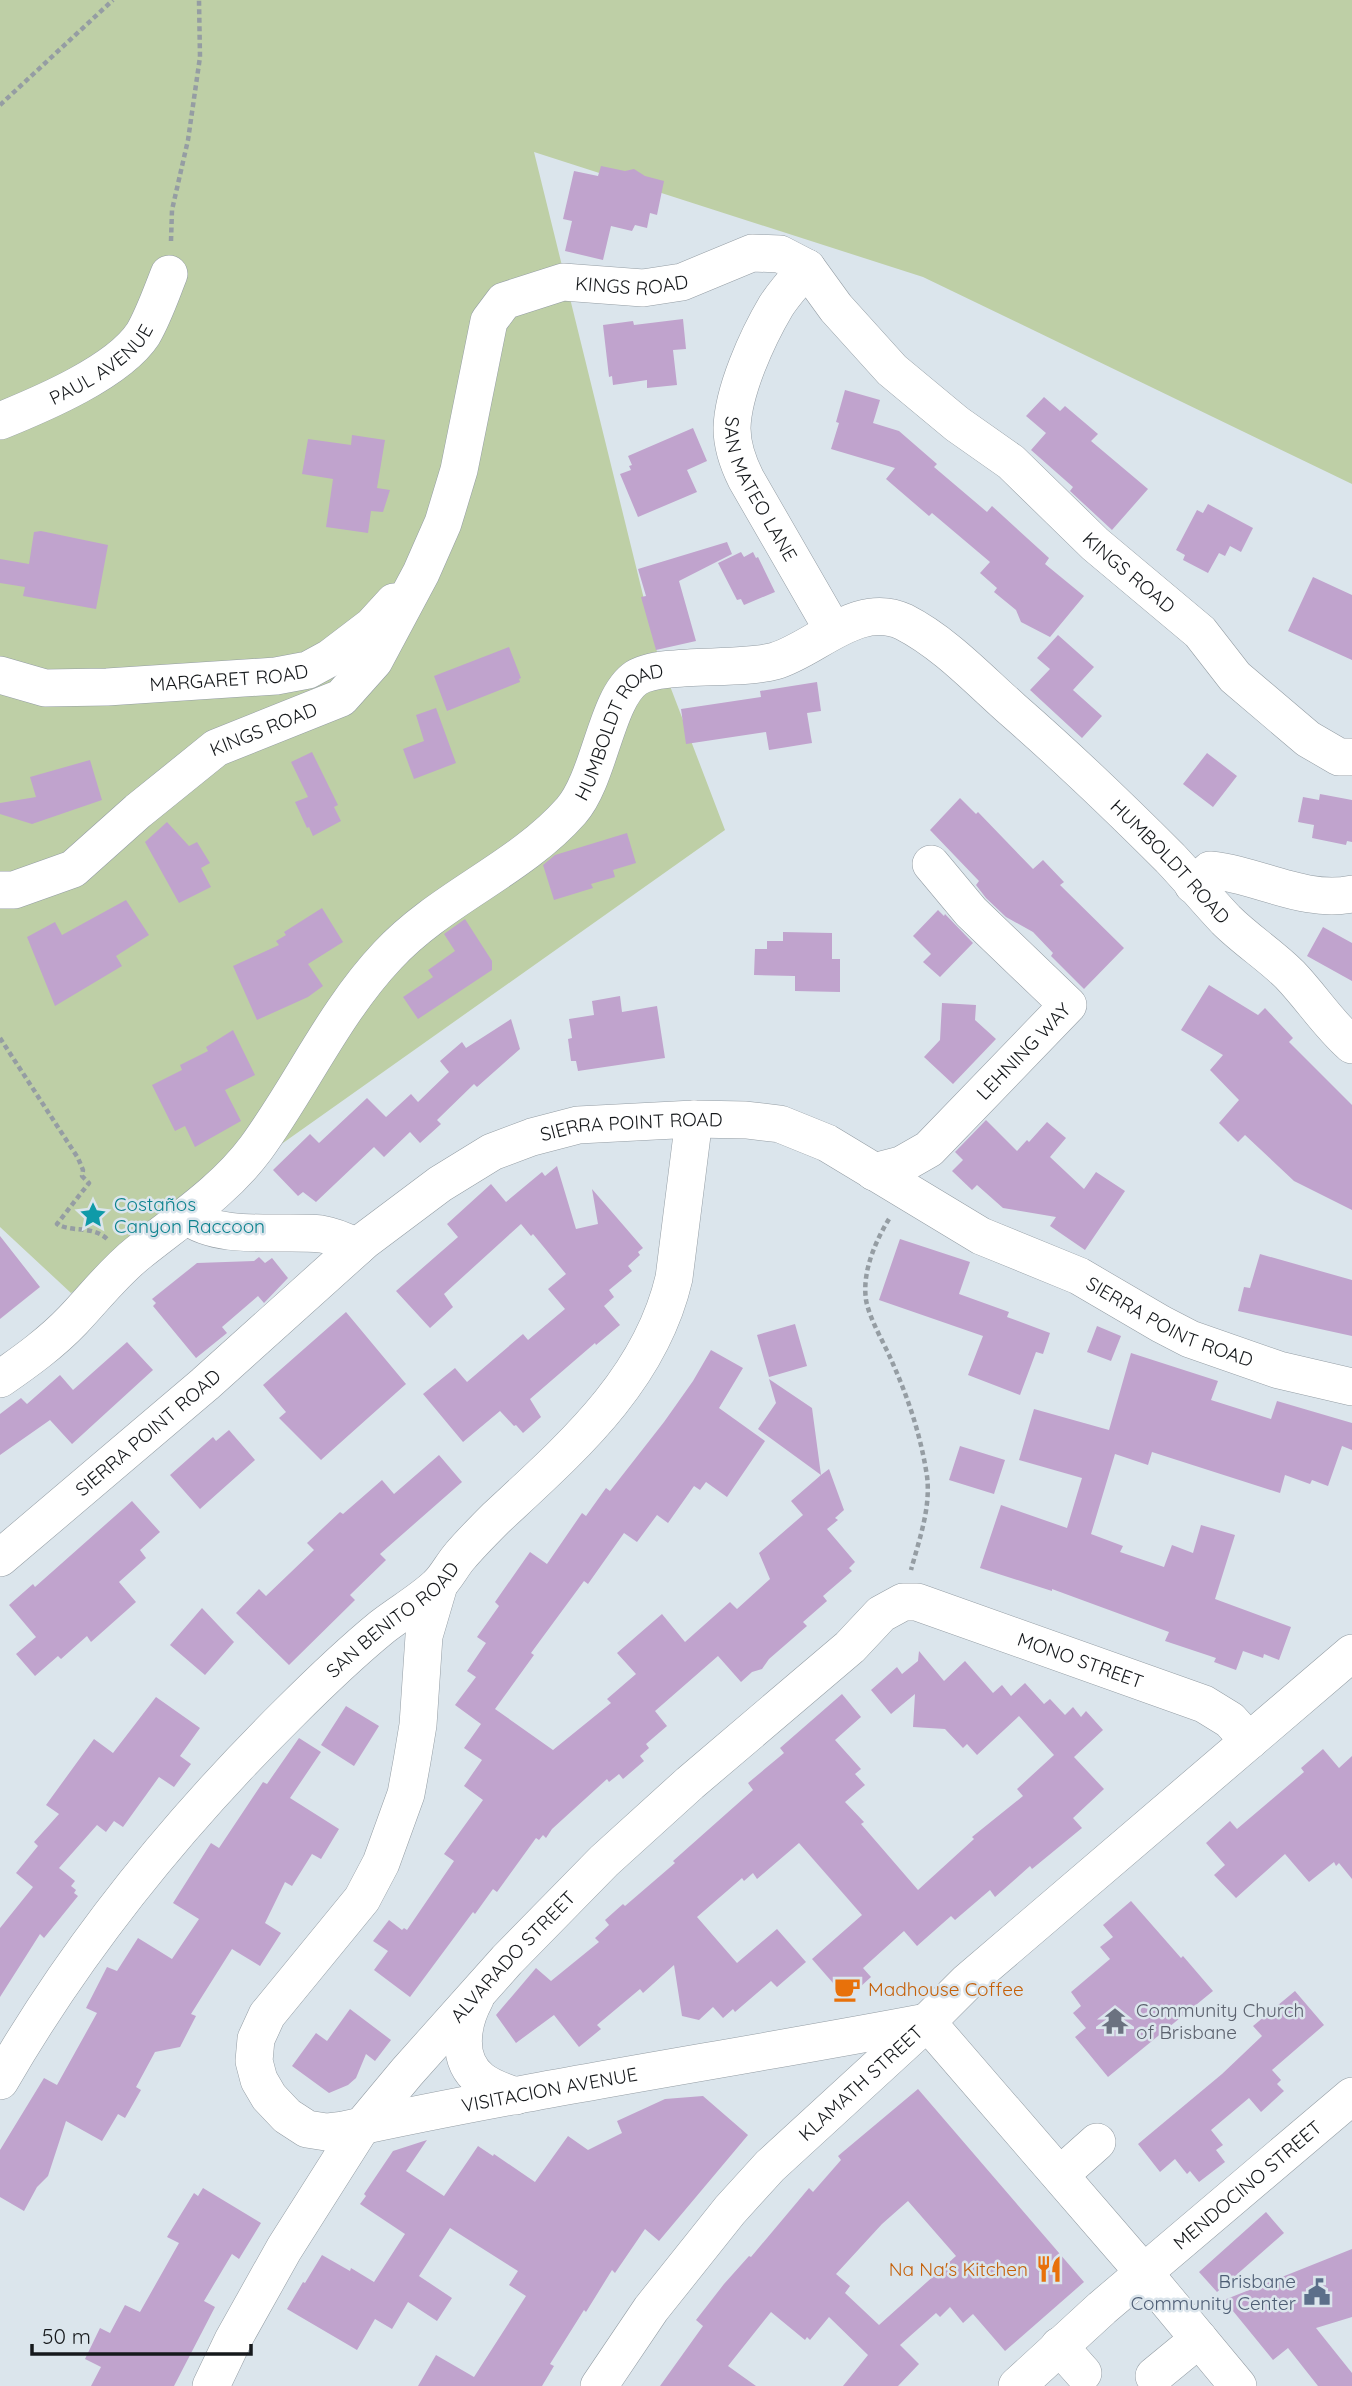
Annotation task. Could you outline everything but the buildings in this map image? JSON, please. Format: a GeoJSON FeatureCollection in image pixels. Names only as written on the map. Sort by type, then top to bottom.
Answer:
{"type":"FeatureCollection","features":[{"type":"Feature","properties":{"kind":"street","name":"KINGS ROAD"},"geometry":{"type":"LineString","coordinates":[[0,890],[14,890],[73,869],[138,811],[216,748],[341,698],[374,661],[421,573],[443,523],[459,470],[489,321],[504,301],[563,282],[643,288],[682,282],[752,253],[780,254],[807,268],[836,309],[892,370],[957,424],[1011,462],[1095,544],[1200,632],[1236,677],[1308,739],[1339,757],[1352,757]]}},
{"type":"Feature","properties":{"kind":"street","name":"SAN MATEO LANE"},"geometry":{"type":"LineString","coordinates":[[807,268],[776,307],[754,352],[734,411],[733,442],[746,479],[833,630]]}},
{"type":"Feature","properties":{"kind":"street","name":"PAUL AVENUE"},"geometry":{"type":"LineString","coordinates":[[0,421],[48,402],[131,349],[143,333],[169,274]]}},
{"type":"Feature","properties":{"kind":"street","name":"MARGARET ROAD"},"geometry":{"type":"LineString","coordinates":[[0,675],[45,688],[107,687],[276,676],[308,670],[330,658],[372,626],[421,573]]}},
{"type":"Feature","properties":{"kind":"street","name":"HUMBOLDT ROAD"},"geometry":{"type":"LineString","coordinates":[[0,1379],[53,1340],[130,1260],[222,1186],[254,1150],[339,1018],[390,952],[409,935],[545,835],[577,805],[596,765],[616,706],[626,687],[634,679],[658,671],[749,666],[771,662],[802,649],[845,624],[871,618],[889,618],[906,624],[931,639],[1055,746],[1174,862],[1230,923],[1290,975],[1327,1021],[1352,1045]]}},
{"type":"Feature","properties":{"kind":"street","name":"LEHNING WAY"},"geometry":{"type":"LineString","coordinates":[[874,1172],[901,1165],[929,1149],[1068,1005],[971,912],[931,863]]}},
{"type":"Feature","properties":{"kind":"street"},"geometry":{"type":"LineString","coordinates":[[1193,885],[1210,870],[1233,872],[1327,897],[1352,894]]}},
{"type":"Feature","properties":{"kind":"street","name":"SIERRA POINT ROAD"},"geometry":{"type":"LineString","coordinates":[[0,1558],[205,1384],[357,1247],[474,1161],[532,1136],[601,1123],[694,1119],[780,1124],[827,1143],[981,1236],[1079,1276],[1190,1339],[1279,1370],[1352,1387]]}},
{"type":"Feature","properties":{"kind":"street","name":"SAN BENITO ROAD"},"geometry":{"type":"LineString","coordinates":[[0,2081],[27,2034],[99,1931],[201,1806],[287,1715],[353,1651],[439,1585],[460,1555],[477,1537],[593,1424],[642,1359],[662,1320],[674,1278],[694,1119]]}},
{"type":"Feature","properties":{"kind":"street"},"geometry":{"type":"LineString","coordinates":[[929,1149],[925,1180],[937,1210]]}},
{"type":"Feature","properties":{"kind":"street"},"geometry":{"type":"LineString","coordinates":[[187,1216],[195,1223],[208,1227],[236,1231],[320,1234],[357,1247]]}},
{"type":"Feature","properties":{"kind":"street","name":"VISITACION AVENUE"},"geometry":{"type":"LineString","coordinates":[[439,1585],[424,1636],[418,1725],[406,1794],[381,1863],[362,1899],[267,2015],[256,2039],[254,2061],[259,2080],[269,2097],[287,2116],[307,2129],[326,2132],[927,2022]]}},
{"type":"Feature","properties":{"kind":"street","name":"MONO STREET"},"geometry":{"type":"LineString","coordinates":[[903,1602],[917,1602],[960,1616],[1204,1704],[1230,1720],[1249,1741]]}},
{"type":"Feature","properties":{"kind":"street","name":"ALVARADO STREET"},"geometry":{"type":"LineString","coordinates":[[211,2386],[233,2340],[284,2249],[362,2126],[407,2072],[554,1910],[604,1861],[690,1783],[850,1647],[881,1614],[903,1602]]}},
{"type":"Feature","properties":{"kind":"street","name":"KLAMATH STREET"},"geometry":{"type":"LineString","coordinates":[[599,2386],[652,2309],[730,2210],[770,2166],[967,1982],[1352,1653]]}},
{"type":"Feature","properties":{"kind":"street"},"geometry":{"type":"LineString","coordinates":[[477,1994],[463,2025],[462,2037],[472,2072],[494,2088],[516,2096]]}},
{"type":"Feature","properties":{"kind":"street"},"geometry":{"type":"LineString","coordinates":[[927,2022],[1238,2386]]}},
{"type":"Feature","properties":{"kind":"street"},"geometry":{"type":"LineString","coordinates":[[809,2045],[850,2090]]}},
{"type":"Feature","properties":{"kind":"street","name":"MENDOCINO STREET"},"geometry":{"type":"LineString","coordinates":[[1017,2386],[1059,2346],[1352,2096]]}},
{"type":"Feature","properties":{"kind":"street"},"geometry":{"type":"LineString","coordinates":[[1060,2175],[1097,2142]]}},
{"type":"Feature","properties":{"kind":"street"},"geometry":{"type":"LineString","coordinates":[[1154,2376],[1199,2339]]}},
{"type":"Feature","properties":{"kind":"street"},"geometry":{"type":"LineString","coordinates":[[1059,2346],[1083,2373]]}},
{"type":"Feature","properties":{"kind":"path"},"geometry":{"type":"LineString","coordinates":[[0,106],[113,0]]}},
{"type":"Feature","properties":{"kind":"path"},"geometry":{"type":"LineString","coordinates":[[169,274],[172,210],[188,140],[201,57],[199,0]]}},
{"type":"Feature","properties":{"kind":"path"},"geometry":{"type":"LineString","coordinates":[[0,1038],[78,1158],[83,1170],[82,1176],[89,1183],[57,1224],[65,1228],[101,1233],[130,1260]]}},
{"type":"Feature","properties":{"kind":"path"},"geometry":{"type":"LineString","coordinates":[[903,1602],[928,1503],[927,1478],[911,1410],[869,1309],[866,1277],[877,1239],[906,1191]]}},
{"type":"Feature","properties":{"kind":"green space"},"geometry":{"type":"Polygon","coordinates":[[[0,0],[1352,0],[1352,484],[923,277],[534,152],[657,652],[725,830],[71,1293],[0,1227],[0,0]]]}},
{"type":"Feature","properties":{"kind":"place","name":"Costaños Canyon Raccoon"},"geometry":{"type":"Point","coordinates":[93,1215]}},
{"type":"Feature","properties":{"kind":"place","name":"Madhouse Coffee"},"geometry":{"type":"Point","coordinates":[847,1989]}},
{"type":"Feature","properties":{"kind":"place","name":"Community Church of Brisbane"},"geometry":{"type":"Point","coordinates":[1115,2021]}},
{"type":"Feature","properties":{"kind":"place","name":"Na Na's Kitchen"},"geometry":{"type":"Point","coordinates":[1049,2269]}},
{"type":"Feature","properties":{"kind":"place","name":"Brisbane Community Center"},"geometry":{"type":"Point","coordinates":[1317,2292]}}]}
